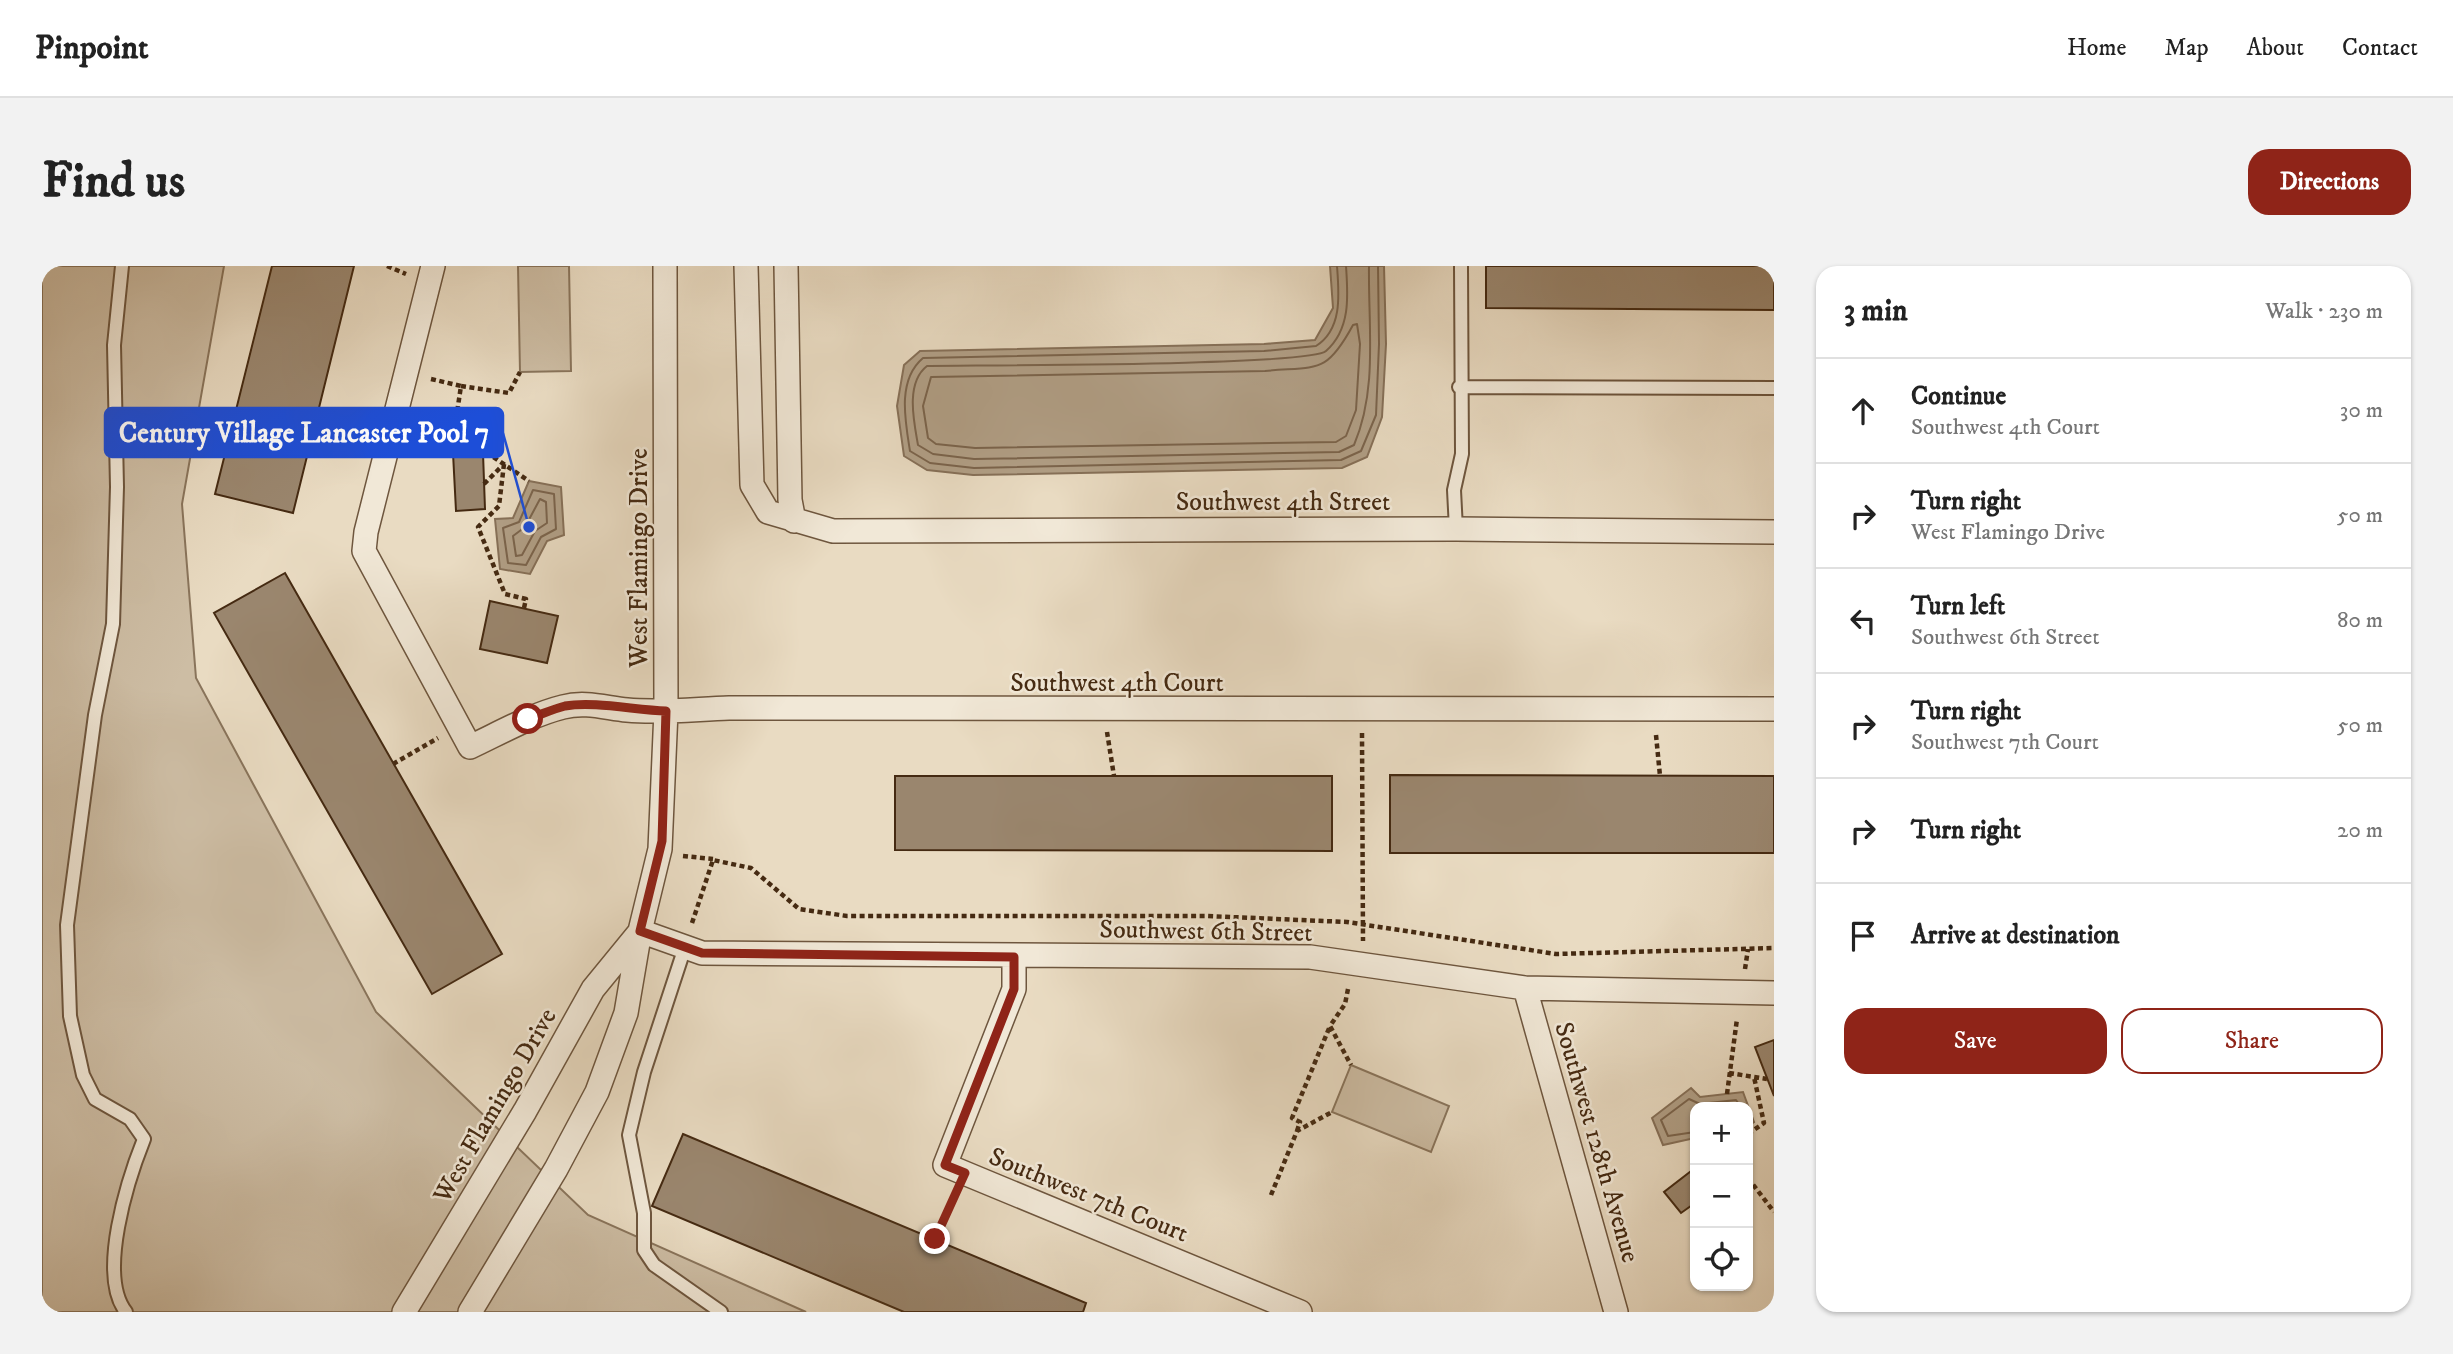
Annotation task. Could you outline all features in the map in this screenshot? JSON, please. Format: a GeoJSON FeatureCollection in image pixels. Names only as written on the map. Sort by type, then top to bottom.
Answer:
{"type":"FeatureCollection","features":[{"type":"Feature","properties":{"kind":"street"},"geometry":{"type":"LineString","coordinates":[[433,266],[366,532],[364,551],[459,727]]}},
{"type":"Feature","properties":{"kind":"street","name":"West Flamingo Drive"},"geometry":{"type":"LineString","coordinates":[[470,1312],[556,1169],[597,1092],[626,1013],[640,931],[662,841],[666,711],[665,266]]}},
{"type":"Feature","properties":{"kind":"street","name":"Southwest 4th Street"},"geometry":{"type":"LineString","coordinates":[[746,266],[752,485],[768,512],[794,521],[833,531],[1456,529],[1774,532]]}},
{"type":"Feature","properties":{"kind":"street"},"geometry":{"type":"LineString","coordinates":[[786,266],[790,500],[794,521]]}},
{"type":"Feature","properties":{"kind":"street","name":"Southwest 4th Court"},"geometry":{"type":"LineString","coordinates":[[459,727],[470,747],[528,719],[565,706],[597,705],[626,710],[666,711],[729,708],[1774,709]]}},
{"type":"Feature","properties":{"kind":"street","name":"West Flamingo Drive"},"geometry":{"type":"LineString","coordinates":[[404,1312],[525,1111],[593,989],[640,931]]}},
{"type":"Feature","properties":{"kind":"street","name":"Southwest 6th Street"},"geometry":{"type":"LineString","coordinates":[[640,931],[702,953],[1310,957],[1525,988],[1774,993]]}},
{"type":"Feature","properties":{"kind":"street","name":"Southwest 7th Court"},"geometry":{"type":"LineString","coordinates":[[1014,957],[1014,989],[945,1165],[1300,1312]]}},
{"type":"Feature","properties":{"kind":"street","name":"Southwest 128th Avenue"},"geometry":{"type":"LineString","coordinates":[[1525,988],[1616,1312]]}},
{"type":"Feature","properties":{"kind":"lane"},"geometry":{"type":"LineString","coordinates":[[122,266],[114,345],[117,487],[113,624],[95,715],[67,925],[69,1016],[83,1076],[95,1098],[130,1119],[144,1139],[129,1177],[114,1259],[118,1301],[126,1312]]}},
{"type":"Feature","properties":{"kind":"lane"},"geometry":{"type":"LineString","coordinates":[[1456,529],[1454,490],[1462,454],[1461,266]]}},
{"type":"Feature","properties":{"kind":"lane"},"geometry":{"type":"LineString","coordinates":[[1460,387],[1774,388]]}},
{"type":"Feature","properties":{"kind":"lane"},"geometry":{"type":"LineString","coordinates":[[685,947],[644,1072],[629,1135],[644,1213],[644,1250],[654,1265],[722,1312]]}},
{"type":"Feature","properties":{"kind":"path"},"geometry":{"type":"LineString","coordinates":[[406,374],[509,393],[520,372]]}},
{"type":"Feature","properties":{"kind":"path"},"geometry":{"type":"LineString","coordinates":[[461,386],[456,419],[468,440],[529,481]]}},
{"type":"Feature","properties":{"kind":"path"},"geometry":{"type":"LineString","coordinates":[[484,484],[504,464]]}},
{"type":"Feature","properties":{"kind":"path"},"geometry":{"type":"LineString","coordinates":[[504,464],[499,506],[478,527],[505,594],[526,598],[524,608]]}},
{"type":"Feature","properties":{"kind":"path"},"geometry":{"type":"LineString","coordinates":[[1653,709],[1660,776]]}},
{"type":"Feature","properties":{"kind":"path"},"geometry":{"type":"LineString","coordinates":[[1107,710],[1108,748],[1114,776]]}},
{"type":"Feature","properties":{"kind":"path"},"geometry":{"type":"LineString","coordinates":[[1271,1195],[1300,1122],[1292,1118],[1330,1026],[1345,1004],[1351,976],[1358,964],[1365,925],[1364,710]]}},
{"type":"Feature","properties":{"kind":"path"},"geometry":{"type":"LineString","coordinates":[[393,764],[459,727]]}},
{"type":"Feature","properties":{"kind":"path"},"geometry":{"type":"LineString","coordinates":[[679,856],[751,868],[799,909],[847,916],[1207,916],[1365,925],[1556,954],[1774,948]]}},
{"type":"Feature","properties":{"kind":"path"},"geometry":{"type":"LineString","coordinates":[[685,947],[713,860]]}},
{"type":"Feature","properties":{"kind":"path"},"geometry":{"type":"LineString","coordinates":[[1330,1026],[1351,1065]]}},
{"type":"Feature","properties":{"kind":"path"},"geometry":{"type":"LineString","coordinates":[[1729,1073],[1767,1079]]}},
{"type":"Feature","properties":{"kind":"path"},"geometry":{"type":"LineString","coordinates":[[1753,1131],[1764,1123],[1754,1077]]}},
{"type":"Feature","properties":{"kind":"path"},"geometry":{"type":"LineString","coordinates":[[1297,1131],[1332,1112]]}},
{"type":"Feature","properties":{"kind":"path"},"geometry":{"type":"LineString","coordinates":[[935,1239],[965,1173]]}},
{"type":"Feature","properties":{"kind":"path"},"geometry":{"type":"LineString","coordinates":[[1753,1185],[1774,1212]]}},
{"type":"Feature","properties":{"kind":"shaded area"},"geometry":{"type":"Polygon","coordinates":[[[42,266],[224,266],[182,504],[196,678],[376,1012],[588,1215],[806,1312],[42,1312],[42,266]]]}},
{"type":"Feature","properties":{"kind":"shaded area"},"geometry":{"type":"Polygon","coordinates":[[[518,266],[569,266],[571,371],[520,372],[518,266]]]}},
{"type":"Feature","properties":{"kind":"shaded area"},"geometry":{"type":"Polygon","coordinates":[[[1351,1065],[1449,1106],[1431,1152],[1332,1112],[1351,1065]]]}},
{"type":"Feature","properties":{"kind":"water"},"geometry":{"type":"Polygon","coordinates":[[[1330,266],[1384,266],[1386,344],[1382,417],[1367,457],[1342,468],[973,475],[927,470],[904,456],[897,406],[904,365],[920,351],[1264,344],[1315,340],[1333,308],[1330,266]]]}},
{"type":"Feature","properties":{"kind":"water"},"geometry":{"type":"Polygon","coordinates":[[[529,481],[561,487],[564,535],[547,541],[530,574],[500,569],[495,519],[513,518],[529,481]]]}},
{"type":"Feature","properties":{"kind":"water"},"geometry":{"type":"Polygon","coordinates":[[[1691,1088],[1700,1097],[1743,1092],[1747,1102],[1690,1102],[1690,1139],[1663,1145],[1652,1118],[1691,1088]]]}},
{"type":"Feature","properties":{"kind":"building"},"geometry":{"type":"Polygon","coordinates":[[[272,266],[354,266],[293,513],[215,494],[272,266]]]}},
{"type":"Feature","properties":{"kind":"building"},"geometry":{"type":"Polygon","coordinates":[[[1486,266],[1774,266],[1774,310],[1486,308],[1486,266]]]}},
{"type":"Feature","properties":{"kind":"building"},"geometry":{"type":"Polygon","coordinates":[[[453,453],[483,453],[485,509],[456,511],[453,453]]]}},
{"type":"Feature","properties":{"kind":"building"},"geometry":{"type":"Polygon","coordinates":[[[285,573],[502,954],[432,994],[214,613],[285,573]]]}},
{"type":"Feature","properties":{"kind":"building"},"geometry":{"type":"Polygon","coordinates":[[[490,601],[558,616],[547,663],[480,649],[490,601]]]}},
{"type":"Feature","properties":{"kind":"building"},"geometry":{"type":"Polygon","coordinates":[[[1390,775],[1774,776],[1774,853],[1390,853],[1390,775]]]}},
{"type":"Feature","properties":{"kind":"building"},"geometry":{"type":"Polygon","coordinates":[[[895,776],[1332,776],[1332,851],[895,850],[895,776]]]}},
{"type":"Feature","properties":{"kind":"building"},"geometry":{"type":"Polygon","coordinates":[[[1774,1040],[1774,1096],[1755,1047],[1774,1040]]]}},
{"type":"Feature","properties":{"kind":"building"},"geometry":{"type":"Polygon","coordinates":[[[683,1134],[1086,1303],[1083,1312],[904,1312],[652,1206],[683,1134]]]}},
{"type":"Feature","properties":{"kind":"building"},"geometry":{"type":"Polygon","coordinates":[[[1690,1172],[1690,1207],[1681,1213],[1664,1192],[1690,1172]]]}},
{"type":"Feature","properties":{"kind":"place","name":"Century Village Lancaster Pool 7"},"geometry":{"type":"Point","coordinates":[529,527]}},
{"type":"Feature","properties":{"kind":"route"},"geometry":{"type":"LineString","coordinates":[[528,719],[565,706],[597,705],[626,710],[666,711],[662,841],[640,931],[702,953],[1014,957],[1014,989],[945,1165],[965,1173],[935,1239]]}}]}
